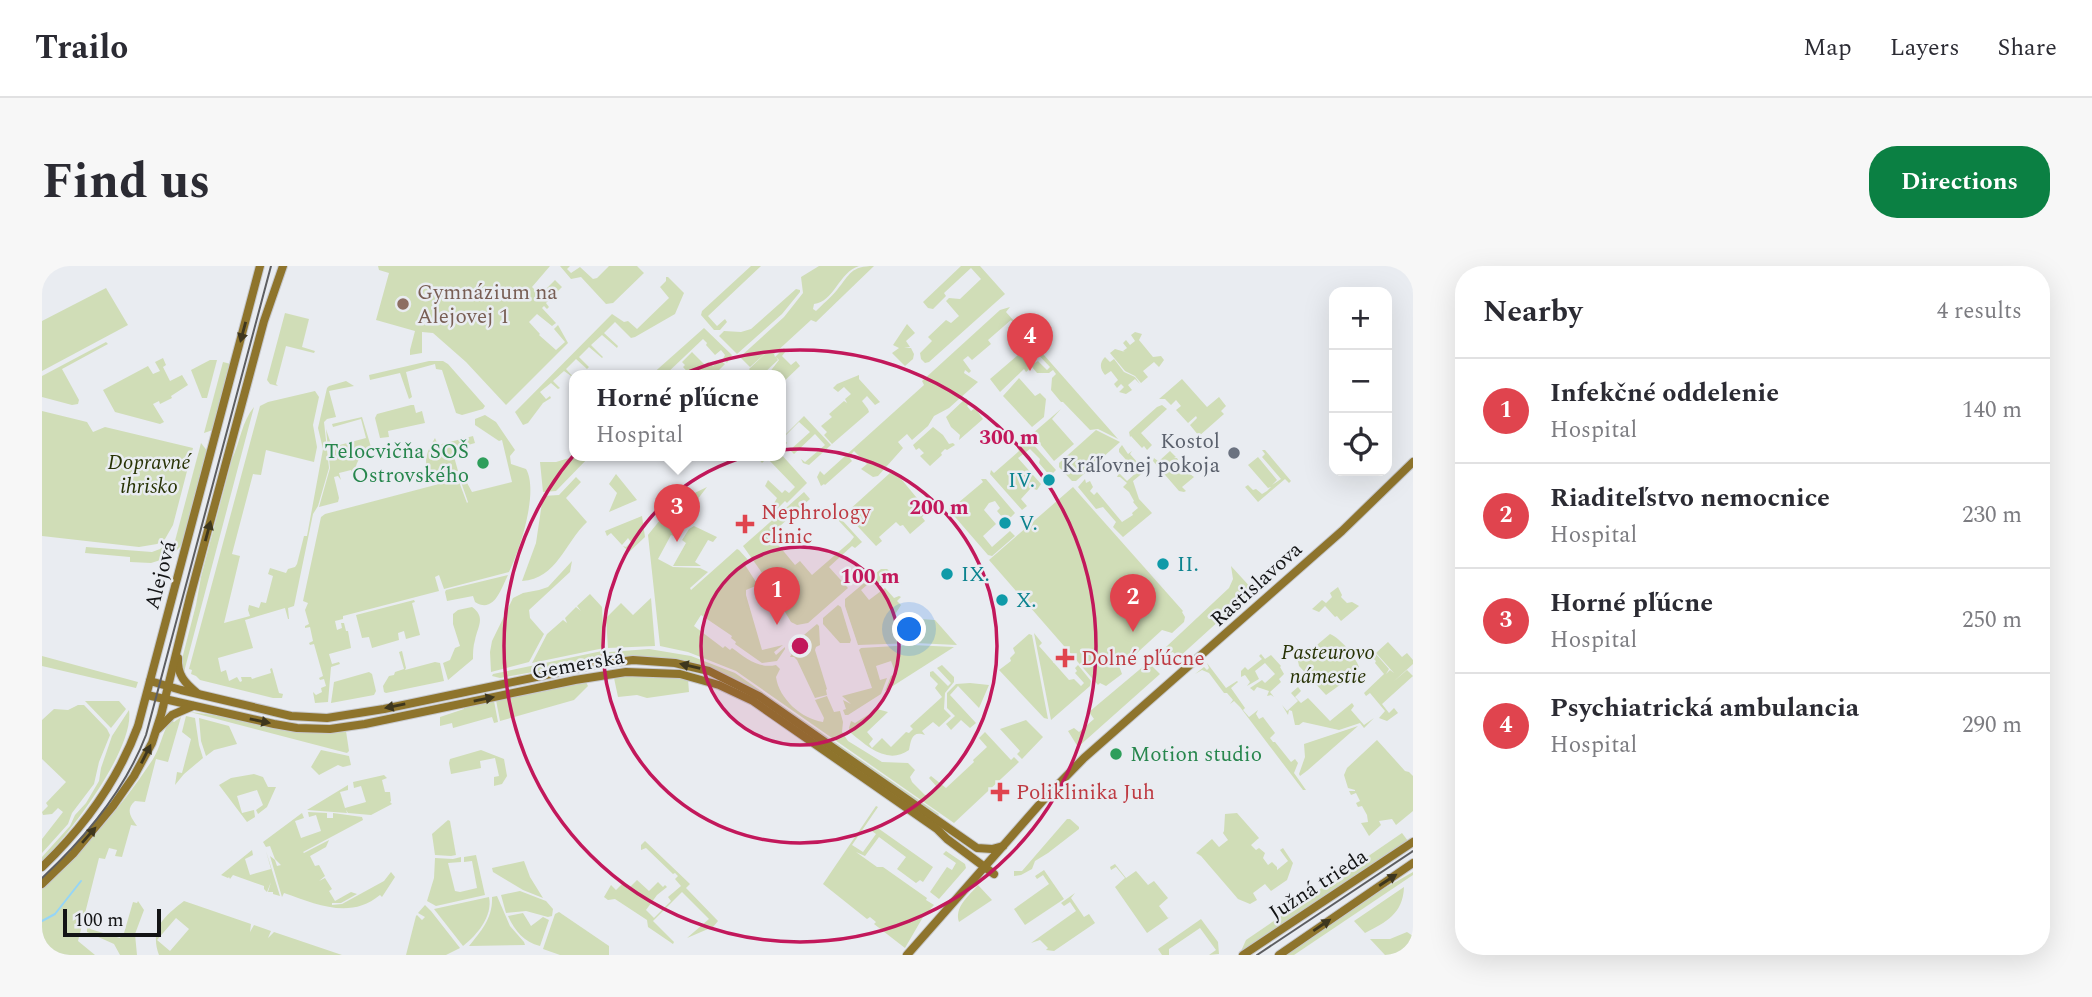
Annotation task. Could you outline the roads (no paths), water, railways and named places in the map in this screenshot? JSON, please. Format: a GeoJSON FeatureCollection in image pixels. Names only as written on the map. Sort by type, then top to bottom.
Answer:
{"type":"FeatureCollection","features":[{"type":"Feature","properties":{"kind":"street","name":"Alejová"},"geometry":{"type":"LineString","coordinates":[[42,867],[82,824],[105,792],[133,739],[147,695],[260,266]]}},
{"type":"Feature","properties":{"kind":"street","name":"Alejová"},"geometry":{"type":"LineString","coordinates":[[42,884],[73,854],[113,806],[141,764],[156,732],[264,321],[283,266]]}},
{"type":"Feature","properties":{"kind":"street","name":"Rastislavova"},"geometry":{"type":"LineString","coordinates":[[907,955],[973,879],[982,863],[1003,846],[1090,753],[1352,523],[1413,462]]}},
{"type":"Feature","properties":{"kind":"street"},"geometry":{"type":"LineString","coordinates":[[180,636],[177,663],[179,671],[184,681],[197,694]]}},
{"type":"Feature","properties":{"kind":"street","name":"Gemerská"},"geometry":{"type":"LineString","coordinates":[[150,681],[291,716],[327,718],[384,709],[594,665],[633,660],[675,663],[709,671],[759,696],[974,846]]}},
{"type":"Feature","properties":{"kind":"street","name":"Gemerská"},"geometry":{"type":"LineString","coordinates":[[147,695],[274,724],[330,729],[611,674],[644,671],[680,674],[719,685],[752,701],[982,863]]}},
{"type":"Feature","properties":{"kind":"street","name":"Alejová"},"geometry":{"type":"LineString","coordinates":[[156,732],[172,715],[193,705]]}},
{"type":"Feature","properties":{"kind":"street","name":"Južná trieda"},"geometry":{"type":"LineString","coordinates":[[1242,955],[1413,842]]}},
{"type":"Feature","properties":{"kind":"street"},"geometry":{"type":"LineString","coordinates":[[974,846],[985,850],[1003,846]]}},
{"type":"Feature","properties":{"kind":"street"},"geometry":{"type":"LineString","coordinates":[[973,879],[986,873],[994,874],[982,863],[974,846]]}},
{"type":"Feature","properties":{"kind":"street"},"geometry":{"type":"LineString","coordinates":[[968,855],[975,866],[973,879]]}},
{"type":"Feature","properties":{"kind":"street","name":"Južná trieda"},"geometry":{"type":"LineString","coordinates":[[1279,955],[1413,863]]}},
{"type":"Feature","properties":{"kind":"waterway"},"geometry":{"type":"LineString","coordinates":[[42,921],[55,914],[81,881]]}},
{"type":"Feature","properties":{"kind":"tram line"},"geometry":{"type":"LineString","coordinates":[[42,878],[102,812],[127,775],[146,735],[271,266]]}},
{"type":"Feature","properties":{"kind":"tram line"},"geometry":{"type":"LineString","coordinates":[[1257,955],[1413,851]]}},
{"type":"Feature","properties":{"kind":"place","name":"Gymnázium na Alejovej 1"},"geometry":{"type":"Point","coordinates":[403,304]}},
{"type":"Feature","properties":{"kind":"place","name":"Psychiatrická ambulancia"},"geometry":{"type":"Point","coordinates":[1030,371]}},
{"type":"Feature","properties":{"kind":"place","name":"Kostol Kráľovnej pokoja"},"geometry":{"type":"Point","coordinates":[1234,453]}},
{"type":"Feature","properties":{"kind":"place","name":"Telocvičňa SOŠ Ostrovského"},"geometry":{"type":"Point","coordinates":[483,463]}},
{"type":"Feature","properties":{"kind":"place","name":"IV."},"geometry":{"type":"Point","coordinates":[1049,480]}},
{"type":"Feature","properties":{"kind":"place","name":"V."},"geometry":{"type":"Point","coordinates":[1005,523]}},
{"type":"Feature","properties":{"kind":"place","name":"Nephrology clinic"},"geometry":{"type":"Point","coordinates":[745,524]}},
{"type":"Feature","properties":{"kind":"place","name":"Horné pľúcne"},"geometry":{"type":"Point","coordinates":[677,542]}},
{"type":"Feature","properties":{"kind":"place","name":"II."},"geometry":{"type":"Point","coordinates":[1163,564]}},
{"type":"Feature","properties":{"kind":"place","name":"IX."},"geometry":{"type":"Point","coordinates":[947,574]}},
{"type":"Feature","properties":{"kind":"place","name":"X."},"geometry":{"type":"Point","coordinates":[1002,600]}},
{"type":"Feature","properties":{"kind":"place","name":"Infekčné oddelenie"},"geometry":{"type":"Point","coordinates":[777,625]}},
{"type":"Feature","properties":{"kind":"place","name":"Riaditeľstvo nemocnice"},"geometry":{"type":"Point","coordinates":[1133,632]}},
{"type":"Feature","properties":{"kind":"place","name":"Dolné pľúcne"},"geometry":{"type":"Point","coordinates":[1065,658]}},
{"type":"Feature","properties":{"kind":"place","name":"Motion studio"},"geometry":{"type":"Point","coordinates":[1116,754]}},
{"type":"Feature","properties":{"kind":"place","name":"Poliklinika Juh"},"geometry":{"type":"Point","coordinates":[1000,792]}},
{"type":"Feature","properties":{"kind":"park label","name":"Dopravné ihrisko"},"geometry":{"type":"Point","coordinates":[149,474]}},
{"type":"Feature","properties":{"kind":"park label","name":"Pasteurovo námestie"},"geometry":{"type":"Point","coordinates":[1328,664]}}]}
